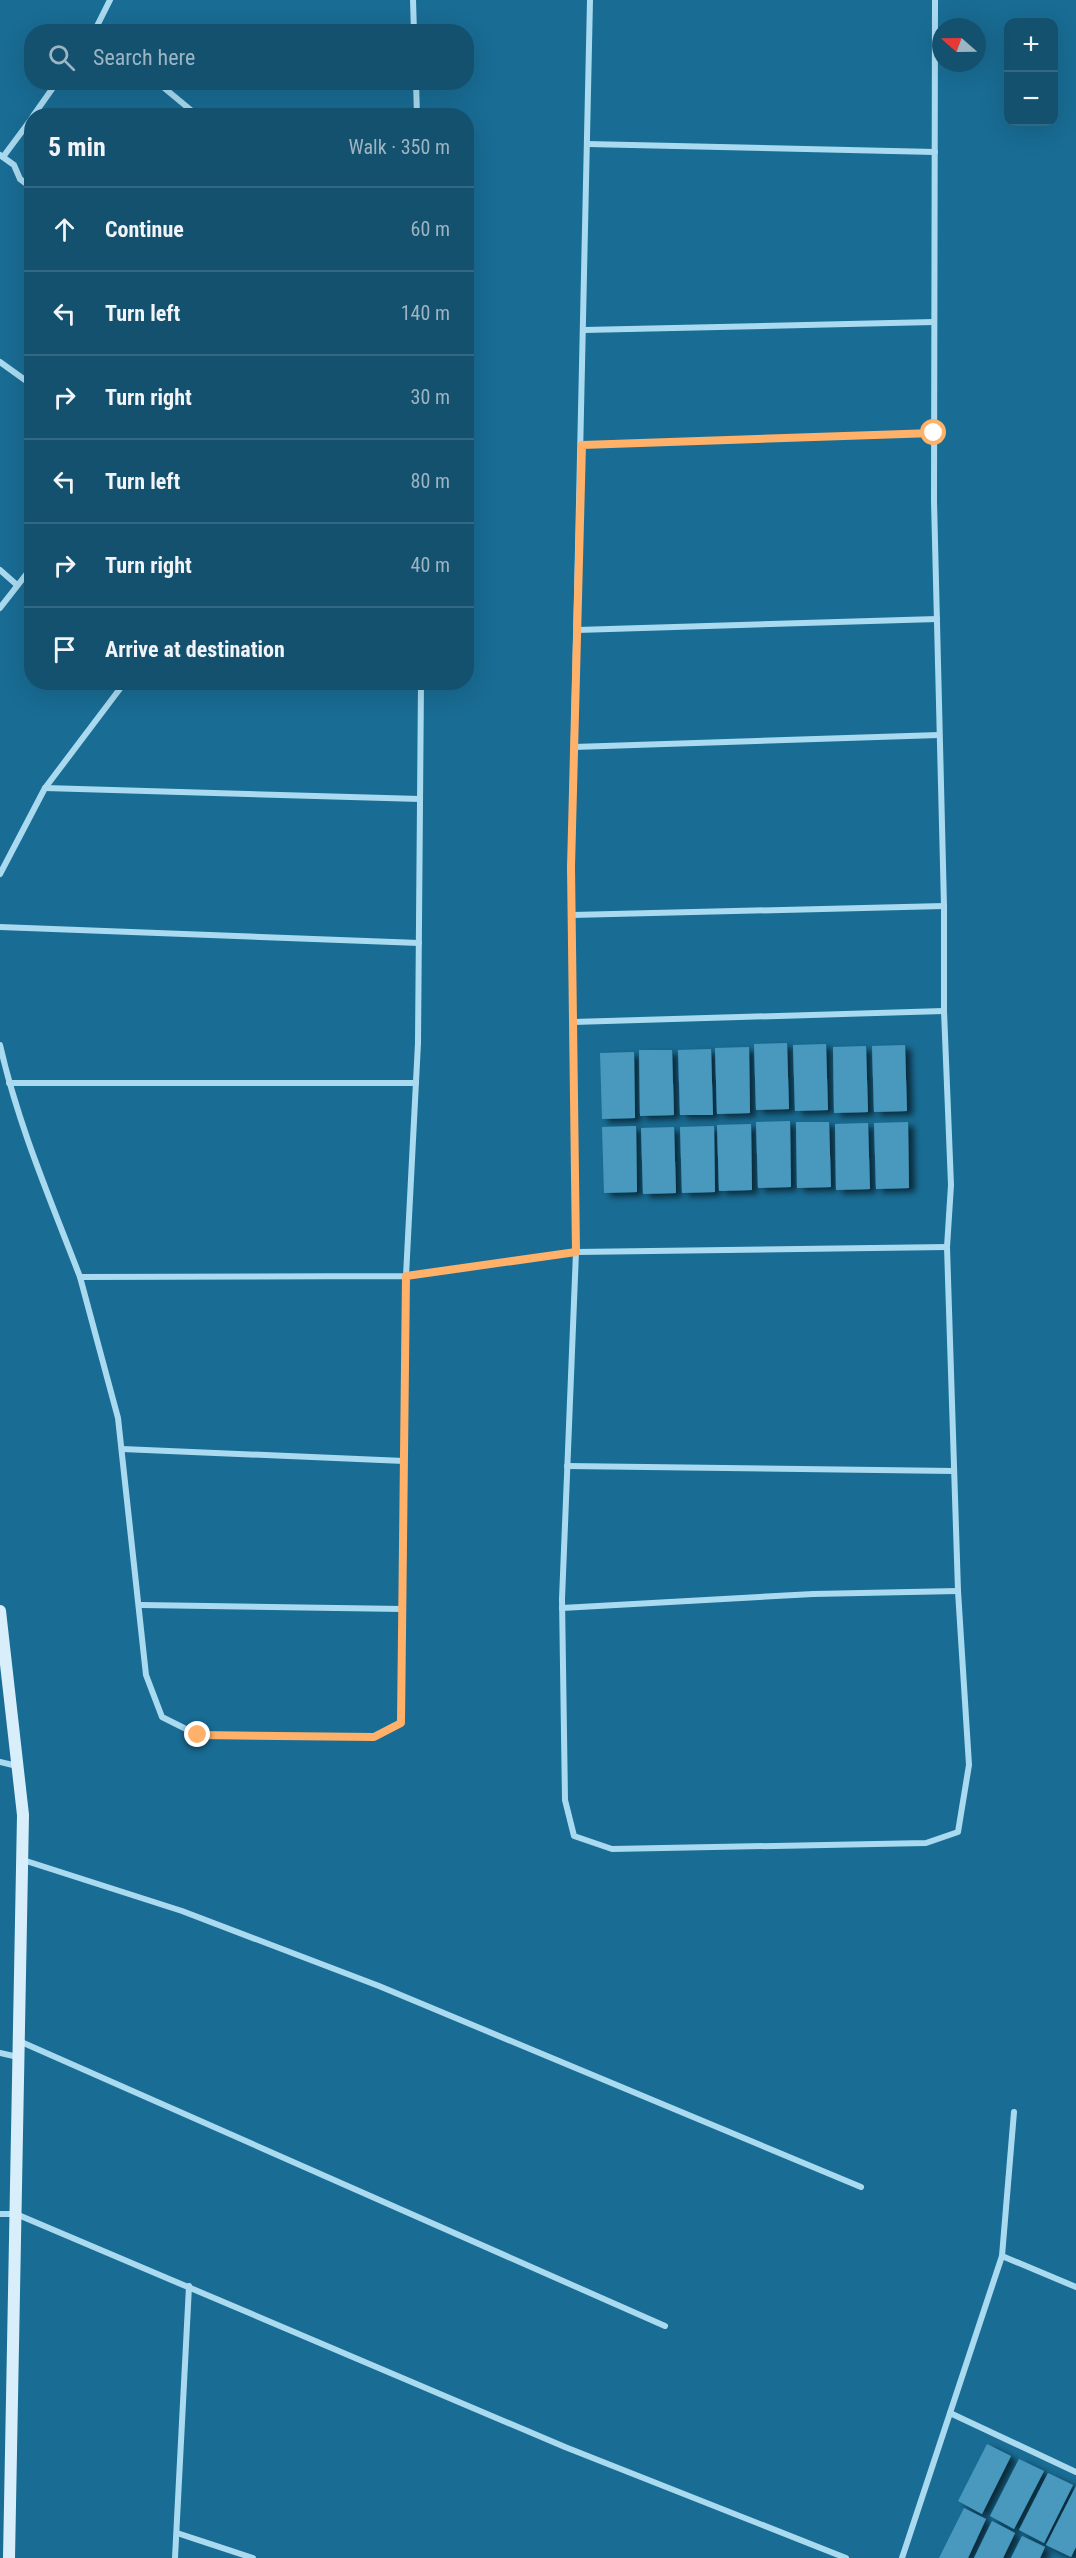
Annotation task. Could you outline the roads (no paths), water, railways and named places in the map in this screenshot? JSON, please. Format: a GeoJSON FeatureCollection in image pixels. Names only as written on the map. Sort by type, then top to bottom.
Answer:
{"type":"FeatureCollection","features":[{"type":"Feature","properties":{"kind":"street"},"geometry":{"type":"LineString","coordinates":[[98,24],[110,0]]}},
{"type":"Feature","properties":{"kind":"street"},"geometry":{"type":"LineString","coordinates":[[413,0],[414,24]]}},
{"type":"Feature","properties":{"kind":"street"},"geometry":{"type":"LineString","coordinates":[[590,0],[572,915],[576,1252],[562,1608],[565,1800],[574,1836],[612,1849],[926,1843],[958,1832],[969,1766],[958,1591],[947,1247],[951,1185],[944,1011],[944,906],[934,433],[935,0]]}},
{"type":"Feature","properties":{"kind":"street"},"geometry":{"type":"LineString","coordinates":[[38,108],[51,90]]}},
{"type":"Feature","properties":{"kind":"street"},"geometry":{"type":"LineString","coordinates":[[167,90],[188,108]]}},
{"type":"Feature","properties":{"kind":"street"},"geometry":{"type":"LineString","coordinates":[[416,90],[417,108]]}},
{"type":"Feature","properties":{"kind":"street"},"geometry":{"type":"LineString","coordinates":[[24,127],[2,156],[14,165],[20,179],[24,182]]}},
{"type":"Feature","properties":{"kind":"street"},"geometry":{"type":"LineString","coordinates":[[587,144],[935,152]]}},
{"type":"Feature","properties":{"kind":"street"},"geometry":{"type":"LineString","coordinates":[[584,330],[934,322]]}},
{"type":"Feature","properties":{"kind":"street"},"geometry":{"type":"LineString","coordinates":[[0,362],[24,379]]}},
{"type":"Feature","properties":{"kind":"street"},"geometry":{"type":"LineString","coordinates":[[582,445],[934,433]]}},
{"type":"Feature","properties":{"kind":"street"},"geometry":{"type":"LineString","coordinates":[[0,570],[17,585]]}},
{"type":"Feature","properties":{"kind":"street"},"geometry":{"type":"LineString","coordinates":[[0,608],[24,577]]}},
{"type":"Feature","properties":{"kind":"street"},"geometry":{"type":"LineString","coordinates":[[577,630],[937,619]]}},
{"type":"Feature","properties":{"kind":"street"},"geometry":{"type":"LineString","coordinates":[[0,874],[45,788],[119,690]]}},
{"type":"Feature","properties":{"kind":"street"},"geometry":{"type":"LineString","coordinates":[[0,1045],[9,1083],[80,1277],[118,1418],[141,1605],[146,1675],[162,1717],[198,1735],[374,1737],[401,1723],[406,1276],[416,1083],[421,690]]}},
{"type":"Feature","properties":{"kind":"street"},"geometry":{"type":"LineString","coordinates":[[574,747],[939,735]]}},
{"type":"Feature","properties":{"kind":"street"},"geometry":{"type":"LineString","coordinates":[[45,788],[420,799]]}},
{"type":"Feature","properties":{"kind":"street"},"geometry":{"type":"LineString","coordinates":[[572,915],[944,906]]}},
{"type":"Feature","properties":{"kind":"street"},"geometry":{"type":"LineString","coordinates":[[0,927],[419,943]]}},
{"type":"Feature","properties":{"kind":"street"},"geometry":{"type":"LineString","coordinates":[[573,1022],[944,1011]]}},
{"type":"Feature","properties":{"kind":"street"},"geometry":{"type":"LineString","coordinates":[[9,1083],[416,1083]]}},
{"type":"Feature","properties":{"kind":"street"},"geometry":{"type":"LineString","coordinates":[[80,1277],[406,1276],[576,1252],[947,1247]]}},
{"type":"Feature","properties":{"kind":"street"},"geometry":{"type":"LineString","coordinates":[[122,1449],[404,1461]]}},
{"type":"Feature","properties":{"kind":"street"},"geometry":{"type":"LineString","coordinates":[[567,1466],[954,1471]]}},
{"type":"Feature","properties":{"kind":"street"},"geometry":{"type":"LineString","coordinates":[[562,1608],[813,1594],[958,1591]]}},
{"type":"Feature","properties":{"kind":"street"},"geometry":{"type":"LineString","coordinates":[[141,1605],[402,1609]]}},
{"type":"Feature","properties":{"kind":"street"},"geometry":{"type":"LineString","coordinates":[[0,1611],[23,1815],[16,2214],[5,2529],[9,2558]]}},
{"type":"Feature","properties":{"kind":"street"},"geometry":{"type":"LineString","coordinates":[[0,1762],[18,1767]]}},
{"type":"Feature","properties":{"kind":"street"},"geometry":{"type":"LineString","coordinates":[[22,1860],[182,1911],[379,1986],[861,2187]]}},
{"type":"Feature","properties":{"kind":"street"},"geometry":{"type":"LineString","coordinates":[[18,2041],[665,2326]]}},
{"type":"Feature","properties":{"kind":"street"},"geometry":{"type":"LineString","coordinates":[[0,2053],[18,2057]]}},
{"type":"Feature","properties":{"kind":"street"},"geometry":{"type":"LineString","coordinates":[[902,2558],[1002,2256],[1014,2112]]}},
{"type":"Feature","properties":{"kind":"street"},"geometry":{"type":"LineString","coordinates":[[0,2214],[16,2214],[565,2447],[846,2558]]}},
{"type":"Feature","properties":{"kind":"street"},"geometry":{"type":"LineString","coordinates":[[1002,2256],[1076,2287]]}},
{"type":"Feature","properties":{"kind":"street"},"geometry":{"type":"LineString","coordinates":[[175,2558],[189,2286]]}},
{"type":"Feature","properties":{"kind":"street"},"geometry":{"type":"LineString","coordinates":[[950,2413],[1076,2472]]}},
{"type":"Feature","properties":{"kind":"street"},"geometry":{"type":"LineString","coordinates":[[177,2533],[253,2558]]}}]}
